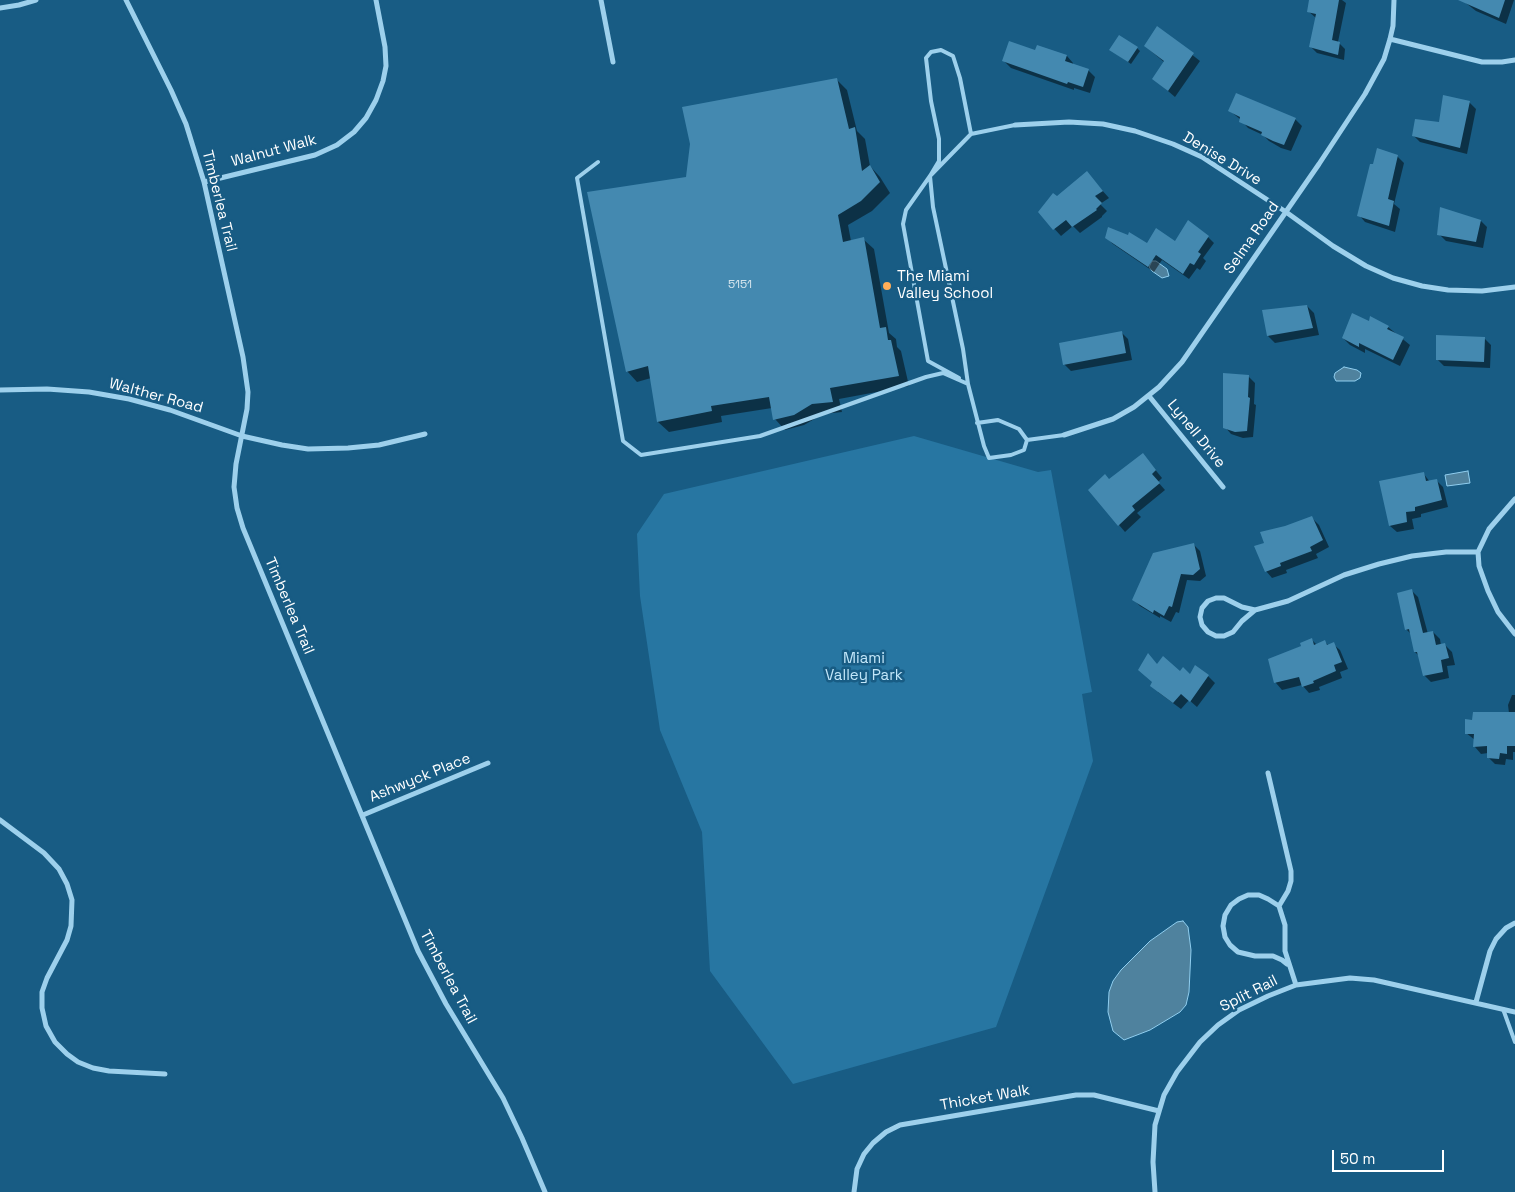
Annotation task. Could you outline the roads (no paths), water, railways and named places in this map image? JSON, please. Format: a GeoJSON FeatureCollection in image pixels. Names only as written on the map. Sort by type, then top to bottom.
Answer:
{"type":"FeatureCollection","features":[{"type":"Feature","properties":{"kind":"street"},"geometry":{"type":"LineString","coordinates":[[0,8],[36,0]]}},
{"type":"Feature","properties":{"kind":"street","name":"Timberlea Trail"},"geometry":{"type":"LineString","coordinates":[[126,0],[186,124],[204,182],[243,357],[248,392],[234,487],[237,508],[244,528],[418,951],[446,1004],[503,1098],[545,1192]]}},
{"type":"Feature","properties":{"kind":"street","name":"Walnut Walk"},"geometry":{"type":"LineString","coordinates":[[204,182],[315,155],[337,145],[354,132],[366,118],[376,100],[386,66],[385,47],[376,0]]}},
{"type":"Feature","properties":{"kind":"street"},"geometry":{"type":"LineString","coordinates":[[601,0],[613,62]]}},
{"type":"Feature","properties":{"kind":"street","name":"Selma Road"},"geometry":{"type":"LineString","coordinates":[[1064,435],[1113,419],[1134,407],[1149,396],[1182,362],[1365,94],[1384,59],[1393,26],[1394,0]]}},
{"type":"Feature","properties":{"kind":"street"},"geometry":{"type":"LineString","coordinates":[[1390,39],[1482,62],[1515,60]]}},
{"type":"Feature","properties":{"kind":"street","name":"Denise Drive"},"geometry":{"type":"LineString","coordinates":[[1014,125],[1069,122],[1103,124],[1135,131],[1173,144],[1202,157],[1341,251],[1366,266],[1393,278],[1422,286],[1448,290],[1482,291],[1515,287]]}},
{"type":"Feature","properties":{"kind":"street","name":"Walther Road"},"geometry":{"type":"LineString","coordinates":[[0,390],[55,389],[89,392],[129,399],[170,410],[242,436],[282,446],[308,449],[348,448],[379,444],[425,434]]}},
{"type":"Feature","properties":{"kind":"street","name":"Lynell Drive"},"geometry":{"type":"LineString","coordinates":[[1149,396],[1223,488]]}},
{"type":"Feature","properties":{"kind":"street"},"geometry":{"type":"LineString","coordinates":[[1515,499],[1489,529],[1478,552],[1479,566],[1488,591],[1498,612],[1515,634]]}},
{"type":"Feature","properties":{"kind":"street"},"geometry":{"type":"LineString","coordinates":[[1255,610],[1242,607],[1224,598],[1216,598],[1208,601],[1202,608],[1200,617],[1202,625],[1208,632],[1216,636],[1224,636],[1233,632],[1255,610],[1288,601],[1344,576],[1379,564],[1412,556],[1446,552],[1478,552]]}},
{"type":"Feature","properties":{"kind":"street","name":"Ashwyck Place"},"geometry":{"type":"LineString","coordinates":[[363,815],[488,764]]}},
{"type":"Feature","properties":{"kind":"street"},"geometry":{"type":"LineString","coordinates":[[1268,773],[1291,871],[1288,891],[1279,906]]}},
{"type":"Feature","properties":{"kind":"street"},"geometry":{"type":"LineString","coordinates":[[0,820],[44,853],[59,869],[68,884],[72,900],[69,933],[46,978],[42,992],[42,1008],[46,1026],[55,1042],[78,1062],[93,1068],[109,1071],[164,1074]]}},
{"type":"Feature","properties":{"kind":"street"},"geometry":{"type":"LineString","coordinates":[[1289,968],[1282,960],[1274,956],[1255,956],[1238,952],[1230,945],[1225,937],[1224,926],[1225,915],[1231,905],[1239,899],[1259,895],[1279,906],[1285,925],[1285,952],[1296,985]]}},
{"type":"Feature","properties":{"kind":"street"},"geometry":{"type":"LineString","coordinates":[[1476,1002],[1490,951],[1496,939],[1506,928],[1515,923]]}},
{"type":"Feature","properties":{"kind":"street","name":"Split Rail"},"geometry":{"type":"LineString","coordinates":[[1155,1192],[1153,1162],[1155,1125],[1164,1095],[1177,1072],[1200,1042],[1218,1025],[1239,1010],[1296,985],[1350,978],[1374,980],[1515,1012]]}},
{"type":"Feature","properties":{"kind":"street","name":"Thicket Walk"},"geometry":{"type":"LineString","coordinates":[[854,1192],[857,1169],[864,1154],[886,1132],[900,1125],[1076,1095],[1094,1095],[1159,1111]]}},
{"type":"Feature","properties":{"kind":"lane"},"geometry":{"type":"LineString","coordinates":[[968,384],[928,361],[904,224],[906,210],[939,161],[939,139],[931,101],[926,58],[931,52],[941,50],[953,56],[960,78],[971,134]]}},
{"type":"Feature","properties":{"kind":"lane"},"geometry":{"type":"LineString","coordinates":[[1014,125],[971,134],[930,176],[933,207],[963,349],[968,384],[977,423],[989,458],[1011,455],[1024,450],[1027,440]]}},
{"type":"Feature","properties":{"kind":"lane"},"geometry":{"type":"LineString","coordinates":[[598,162],[577,178],[623,441],[640,455],[760,436],[926,377],[943,374],[968,384]]}},
{"type":"Feature","properties":{"kind":"lane"},"geometry":{"type":"LineString","coordinates":[[977,423],[998,420],[1019,429],[1027,440]]}},
{"type":"Feature","properties":{"kind":"lane"},"geometry":{"type":"LineString","coordinates":[[1027,440],[1064,435]]}},
{"type":"Feature","properties":{"kind":"lane"},"geometry":{"type":"LineString","coordinates":[[1503,1009],[1515,1042]]}},
{"type":"Feature","properties":{"kind":"place","name":"The Miami Valley School"},"geometry":{"type":"Point","coordinates":[887,286]}},
{"type":"Feature","properties":{"kind":"park label","name":"Miami Valley Park"},"geometry":{"type":"Point","coordinates":[864,668]}}]}
